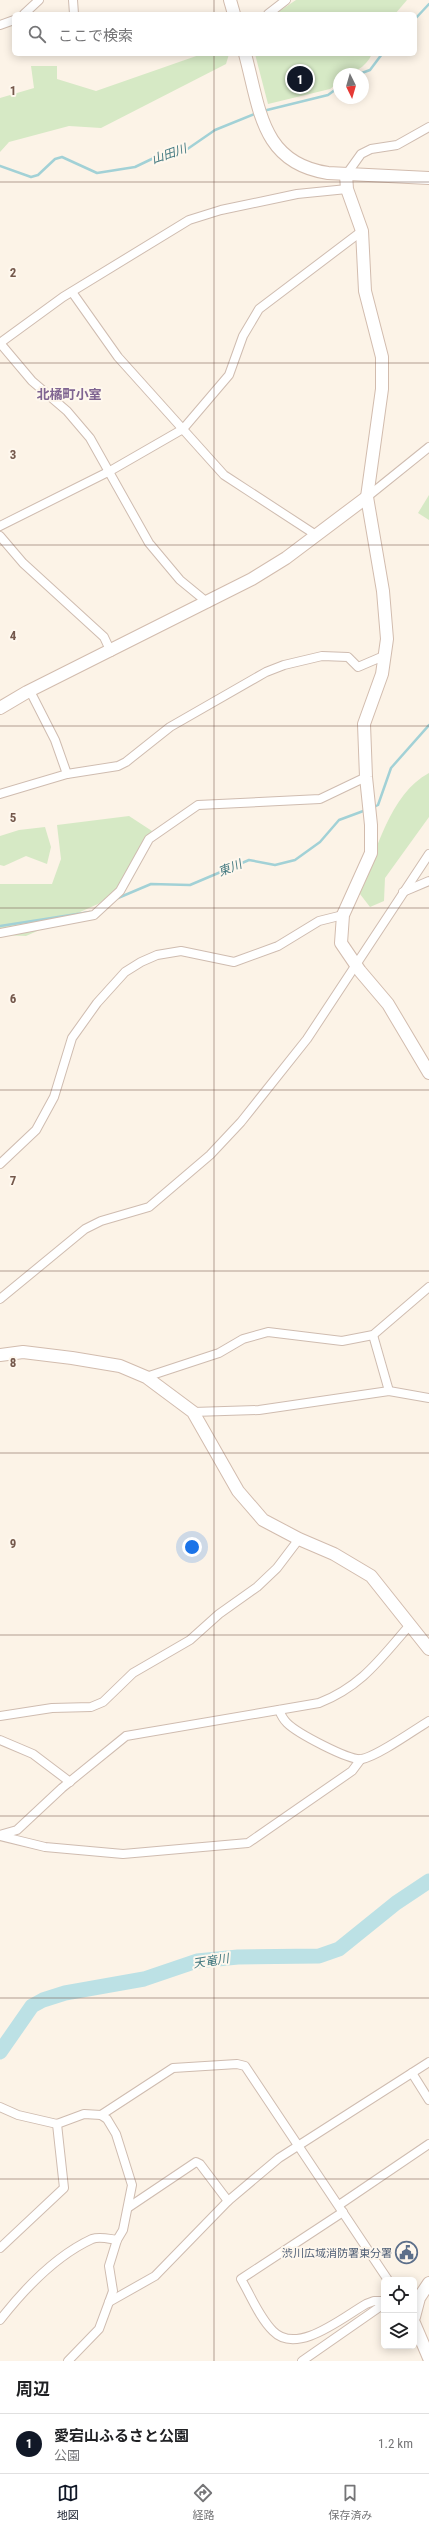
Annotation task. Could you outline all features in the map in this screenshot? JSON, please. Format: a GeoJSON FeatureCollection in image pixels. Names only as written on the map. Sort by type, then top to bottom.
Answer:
{"type":"FeatureCollection","features":[{"type":"Feature","properties":{"kind":"street"},"geometry":{"type":"LineString","coordinates":[[26,12],[39,0]]}},
{"type":"Feature","properties":{"kind":"street"},"geometry":{"type":"LineString","coordinates":[[73,0],[74,12]]}},
{"type":"Feature","properties":{"kind":"street"},"geometry":{"type":"LineString","coordinates":[[230,0],[233,12]]}},
{"type":"Feature","properties":{"kind":"street"},"geometry":{"type":"LineString","coordinates":[[271,12],[286,0]]}},
{"type":"Feature","properties":{"kind":"street"},"geometry":{"type":"LineString","coordinates":[[0,25],[12,21]]}},
{"type":"Feature","properties":{"kind":"street"},"geometry":{"type":"LineString","coordinates":[[246,56],[264,123],[279,151],[293,162],[314,171],[429,178]]}},
{"type":"Feature","properties":{"kind":"street"},"geometry":{"type":"LineString","coordinates":[[429,127],[398,145],[371,149],[361,154],[346,174],[347,189],[362,231],[365,292],[382,357],[382,389],[367,497],[383,591],[387,639],[386,655],[364,724],[366,778],[371,825],[371,853],[343,915],[341,943],[357,967],[388,1004],[429,1073]]}},
{"type":"Feature","properties":{"kind":"street"},"geometry":{"type":"LineString","coordinates":[[208,603],[180,580],[149,543],[110,471],[90,438],[67,411],[32,381],[0,343],[72,292],[153,241],[202,214],[297,194],[347,189]]}},
{"type":"Feature","properties":{"kind":"street"},"geometry":{"type":"LineString","coordinates":[[0,526],[110,471],[182,429],[229,375],[244,336],[259,310],[362,231]]}},
{"type":"Feature","properties":{"kind":"street"},"geometry":{"type":"LineString","coordinates":[[72,292],[118,357],[224,475],[316,535]]}},
{"type":"Feature","properties":{"kind":"street"},"geometry":{"type":"LineString","coordinates":[[0,708],[30,691],[208,603],[280,561],[367,497],[429,447]]}},
{"type":"Feature","properties":{"kind":"street"},"geometry":{"type":"LineString","coordinates":[[0,536],[23,562],[104,637],[111,652]]}},
{"type":"Feature","properties":{"kind":"street"},"geometry":{"type":"LineString","coordinates":[[0,794],[67,774],[118,766],[126,762],[170,727],[266,672],[284,664],[322,656],[343,656],[348,657],[358,667],[386,655]]}},
{"type":"Feature","properties":{"kind":"street"},"geometry":{"type":"LineString","coordinates":[[30,691],[55,740],[67,774]]}},
{"type":"Feature","properties":{"kind":"street"},"geometry":{"type":"LineString","coordinates":[[0,932],[94,915],[120,890],[149,839],[198,805],[320,798],[366,778]]}},
{"type":"Feature","properties":{"kind":"street"},"geometry":{"type":"LineString","coordinates":[[0,1298],[85,1229],[100,1221],[149,1207],[210,1155],[241,1122],[307,1039],[357,967],[402,892],[429,854]]}},
{"type":"Feature","properties":{"kind":"street"},"geometry":{"type":"LineString","coordinates":[[402,892],[429,881]]}},
{"type":"Feature","properties":{"kind":"street"},"geometry":{"type":"LineString","coordinates":[[0,1164],[36,1130],[54,1097],[72,1038],[97,1003],[125,972],[141,962],[157,955],[181,951],[234,962],[278,946],[319,921],[343,915]]}},
{"type":"Feature","properties":{"kind":"street"},"geometry":{"type":"LineString","coordinates":[[146,1377],[219,1354],[243,1340],[268,1332],[342,1341],[373,1335],[429,1287]]}},
{"type":"Feature","properties":{"kind":"street"},"geometry":{"type":"LineString","coordinates":[[373,1335],[389,1390]]}},
{"type":"Feature","properties":{"kind":"street"},"geometry":{"type":"LineString","coordinates":[[0,1355],[23,1352],[72,1358],[120,1366],[146,1377],[193,1412],[238,1491],[263,1520],[334,1554],[371,1576],[392,1600],[409,1626],[429,1649]]}},
{"type":"Feature","properties":{"kind":"street"},"geometry":{"type":"LineString","coordinates":[[193,1412],[258,1410],[389,1390],[429,1398]]}},
{"type":"Feature","properties":{"kind":"street"},"geometry":{"type":"LineString","coordinates":[[0,1716],[45,1709],[91,1707],[103,1702],[133,1673],[190,1640],[219,1614],[257,1587],[277,1568],[300,1539]]}},
{"type":"Feature","properties":{"kind":"street"},"geometry":{"type":"LineString","coordinates":[[0,1836],[17,1830],[70,1782],[126,1736],[319,1703],[339,1695],[363,1678],[409,1626]]}},
{"type":"Feature","properties":{"kind":"street"},"geometry":{"type":"LineString","coordinates":[[279,1710],[287,1724],[346,1756],[361,1759]]}},
{"type":"Feature","properties":{"kind":"street"},"geometry":{"type":"LineString","coordinates":[[0,1836],[45,1846],[123,1854],[248,1843],[352,1771],[361,1759],[397,1742],[429,1721]]}},
{"type":"Feature","properties":{"kind":"street"},"geometry":{"type":"LineString","coordinates":[[0,1740],[33,1754],[70,1782]]}},
{"type":"Feature","properties":{"kind":"street"},"geometry":{"type":"LineString","coordinates":[[109,2302],[155,2276],[228,2201],[279,2158],[429,2062]]}},
{"type":"Feature","properties":{"kind":"street"},"geometry":{"type":"LineString","coordinates":[[102,2115],[173,2068],[237,2064],[245,2066],[386,2277]]}},
{"type":"Feature","properties":{"kind":"street"},"geometry":{"type":"LineString","coordinates":[[412,2073],[429,2100]]}},
{"type":"Feature","properties":{"kind":"street"},"geometry":{"type":"LineString","coordinates":[[0,2107],[18,2115],[58,2124],[84,2114],[102,2115],[107,2119],[116,2134],[132,2185],[129,2207],[123,2230],[117,2240],[109,2266],[113,2291],[99,2329],[68,2361]]}},
{"type":"Feature","properties":{"kind":"street"},"geometry":{"type":"LineString","coordinates":[[0,2248],[64,2188],[58,2124]]}},
{"type":"Feature","properties":{"kind":"street"},"geometry":{"type":"LineString","coordinates":[[381,2301],[374,2300],[305,2338],[287,2340],[279,2337],[269,2326],[241,2279],[429,2144]]}},
{"type":"Feature","properties":{"kind":"street"},"geometry":{"type":"LineString","coordinates":[[129,2207],[196,2162],[200,2164],[228,2201]]}},
{"type":"Feature","properties":{"kind":"street"},"geometry":{"type":"LineString","coordinates":[[0,2320],[36,2278],[71,2253],[93,2239],[103,2237],[117,2240]]}},
{"type":"Feature","properties":{"kind":"street"},"geometry":{"type":"LineString","coordinates":[[417,2304],[429,2283]]}},
{"type":"Feature","properties":{"kind":"street"},"geometry":{"type":"LineString","coordinates":[[302,2361],[381,2304]]}},
{"type":"Feature","properties":{"kind":"street"},"geometry":{"type":"LineString","coordinates":[[417,2330],[429,2358]]}},
{"type":"Feature","properties":{"kind":"green space"},"geometry":{"type":"Polygon","coordinates":[[[296,0],[407,0],[397,12],[278,12],[296,0]]]}},
{"type":"Feature","properties":{"kind":"green space"},"geometry":{"type":"Polygon","coordinates":[[[196,56],[228,56],[226,64],[101,128],[69,126],[9,142],[0,152],[0,98],[34,88],[31,66],[57,66],[57,79],[96,91],[196,56]]]}},
{"type":"Feature","properties":{"kind":"green space"},"geometry":{"type":"Polygon","coordinates":[[[256,56],[371,56],[366,63],[359,68],[333,68],[333,87],[330,89],[268,104],[256,56]]]}},
{"type":"Feature","properties":{"kind":"green space"},"geometry":{"type":"Polygon","coordinates":[[[429,495],[429,520],[418,513],[429,495]]]}},
{"type":"Feature","properties":{"kind":"green space"},"geometry":{"type":"Polygon","coordinates":[[[429,773],[429,817],[385,878],[384,901],[370,907],[360,894],[385,827],[404,795],[415,782],[429,773]]]}},
{"type":"Feature","properties":{"kind":"green space"},"geometry":{"type":"Polygon","coordinates":[[[129,816],[152,831],[131,880],[98,904],[26,936],[0,935],[0,884],[52,884],[61,859],[57,825],[129,816]]]}},
{"type":"Feature","properties":{"kind":"green space"},"geometry":{"type":"Polygon","coordinates":[[[45,827],[51,847],[47,864],[26,856],[4,866],[0,865],[0,836],[19,830],[45,827]]]}},
{"type":"Feature","properties":{"kind":"waterway","name":"山田川"},"geometry":{"type":"LineString","coordinates":[[417,17],[429,4]]}},
{"type":"Feature","properties":{"kind":"waterway","name":"山田川"},"geometry":{"type":"LineString","coordinates":[[369,70],[380,56]]}},
{"type":"Feature","properties":{"kind":"waterway","name":"山田川"},"geometry":{"type":"LineString","coordinates":[[263,111],[328,95],[333,91]]}},
{"type":"Feature","properties":{"kind":"waterway","name":"山田川"},"geometry":{"type":"LineString","coordinates":[[0,166],[31,177],[38,175],[55,159],[62,157],[97,173],[135,167],[158,156],[186,150],[215,130],[257,113]]}},
{"type":"Feature","properties":{"kind":"waterway","name":"東川"},"geometry":{"type":"LineString","coordinates":[[372,808],[378,805],[391,768],[429,725]]}},
{"type":"Feature","properties":{"kind":"waterway","name":"東川"},"geometry":{"type":"LineString","coordinates":[[118,898],[151,884],[190,885],[249,860],[275,865],[295,860],[320,842],[339,820],[366,810]]}},
{"type":"Feature","properties":{"kind":"waterway","name":"東川"},"geometry":{"type":"LineString","coordinates":[[0,926],[90,912]]}},
{"type":"Feature","properties":{"kind":"waterway","name":"天竜川"},"geometry":{"type":"LineString","coordinates":[[0,2052],[32,2006],[43,2000],[65,1993],[144,1979],[197,1961],[238,1957],[319,1956],[339,1949],[396,1903],[429,1881]]}},
{"type":"Feature","properties":{"kind":"place","name":"愛宕山ふるさと公園"},"geometry":{"type":"Point","coordinates":[300,79]}},
{"type":"Feature","properties":{"kind":"place","name":"渋川広域消防署東分署"},"geometry":{"type":"Point","coordinates":[407,2253]}},
{"type":"Feature","properties":{"kind":"district","name":"北橘町小室"},"geometry":{"type":"Point","coordinates":[69,394]}}]}
